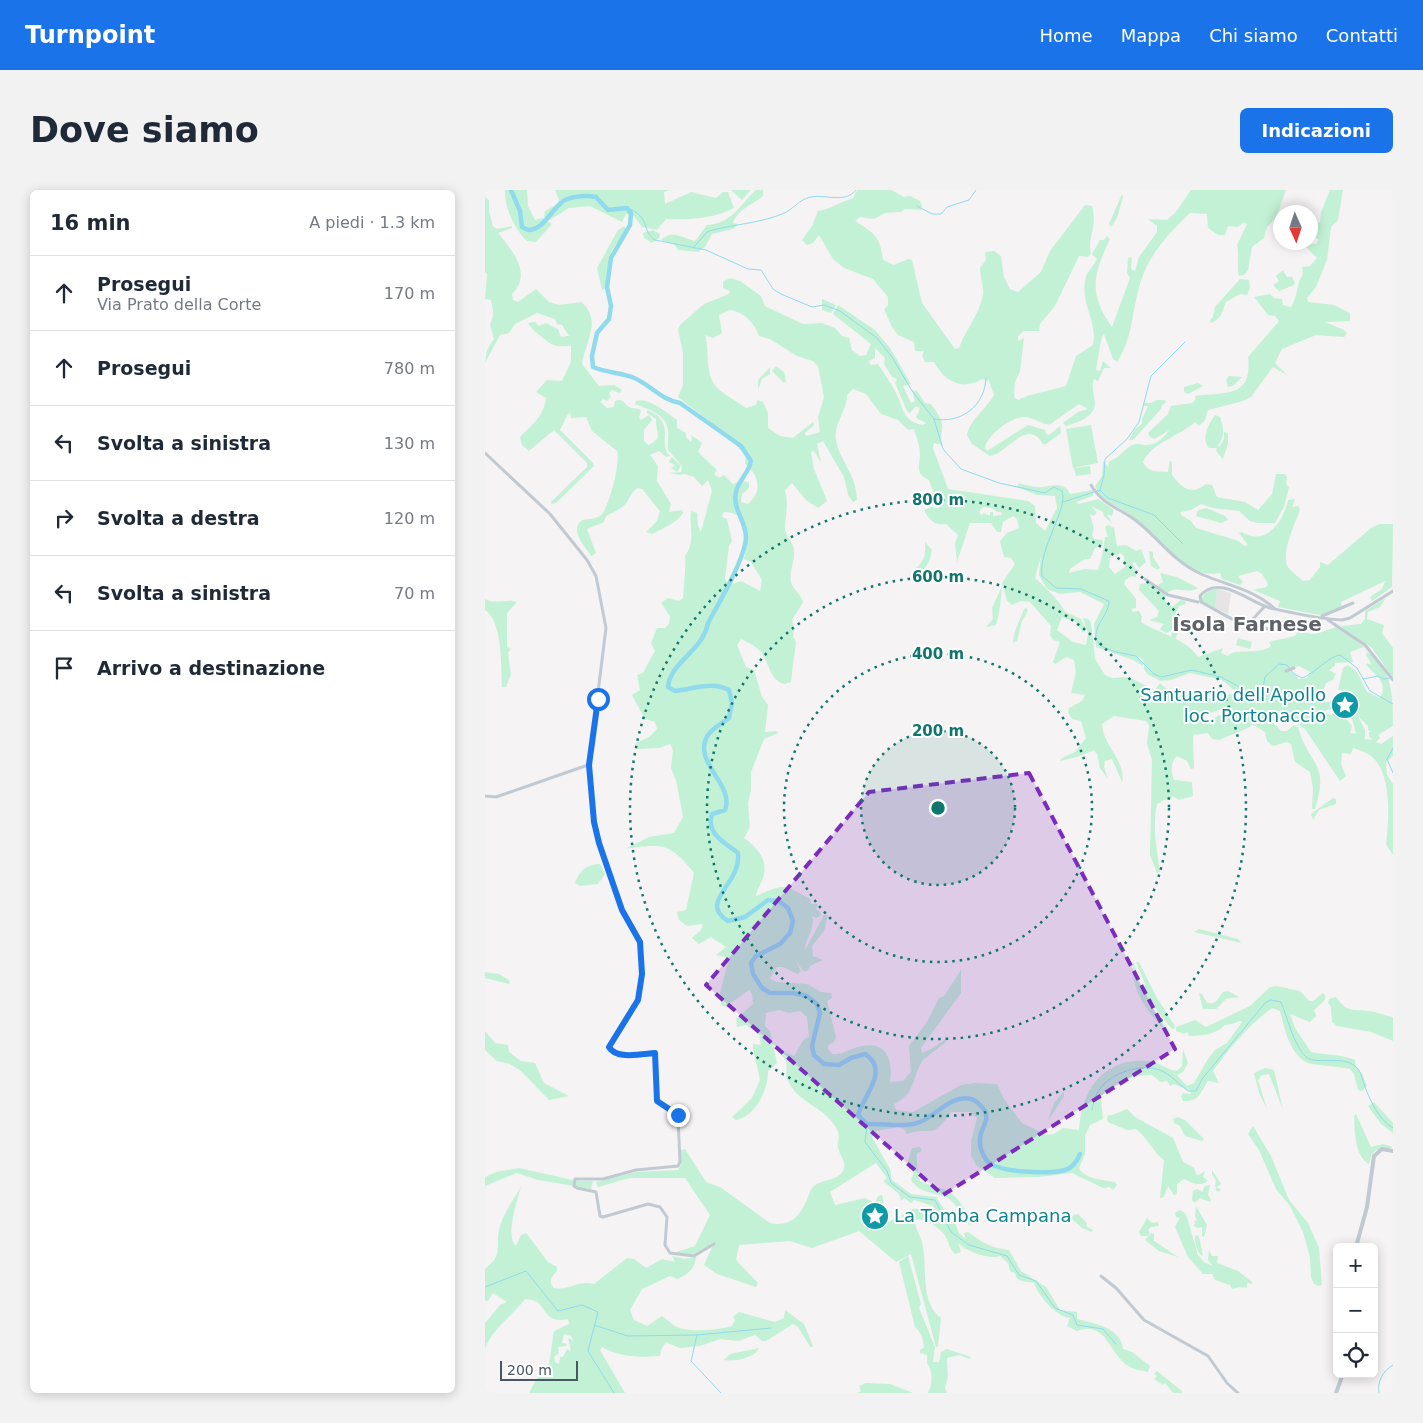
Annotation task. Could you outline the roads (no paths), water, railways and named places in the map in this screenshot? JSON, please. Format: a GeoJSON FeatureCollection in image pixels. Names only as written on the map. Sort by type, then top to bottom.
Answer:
{"type":"FeatureCollection","features":[{"type":"Feature","properties":{"kind":"street"},"geometry":{"type":"LineString","coordinates":[[485,453],[549,514],[595,571],[604,617],[605,639],[589,765],[599,843],[622,910],[641,945],[642,978],[638,1000],[609,1047],[613,1053],[621,1055],[655,1053],[657,1099],[678,1115],[680,1162],[674,1168],[636,1170],[599,1179],[575,1179],[574,1186],[596,1192],[600,1216],[603,1217],[648,1204],[660,1207],[667,1217],[665,1245],[671,1253],[694,1256],[714,1244]]}},
{"type":"Feature","properties":{"kind":"street"},"geometry":{"type":"LineString","coordinates":[[1092,487],[1103,501],[1137,522],[1184,566],[1255,594],[1274,608]]}},
{"type":"Feature","properties":{"kind":"street"},"geometry":{"type":"LineString","coordinates":[[1145,579],[1168,595],[1198,602]]}},
{"type":"Feature","properties":{"kind":"street"},"geometry":{"type":"LineString","coordinates":[[1276,627],[1264,630],[1251,629],[1201,602],[1200,595],[1208,589],[1220,588],[1249,597],[1265,606],[1339,620],[1350,618],[1393,591]]}},
{"type":"Feature","properties":{"kind":"street"},"geometry":{"type":"LineString","coordinates":[[1322,617],[1353,603]]}},
{"type":"Feature","properties":{"kind":"street"},"geometry":{"type":"LineString","coordinates":[[1253,619],[1265,606]]}},
{"type":"Feature","properties":{"kind":"street"},"geometry":{"type":"LineString","coordinates":[[1322,617],[1337,624],[1349,635],[1365,645],[1392,679]]}},
{"type":"Feature","properties":{"kind":"street"},"geometry":{"type":"LineString","coordinates":[[485,796],[496,797],[589,765]]}},
{"type":"Feature","properties":{"kind":"street"},"geometry":{"type":"LineString","coordinates":[[1357,1243],[1367,1208],[1374,1156],[1382,1149],[1393,1150]]}},
{"type":"Feature","properties":{"kind":"street"},"geometry":{"type":"LineString","coordinates":[[1101,1276],[1116,1288],[1144,1320],[1208,1356],[1227,1384],[1238,1393]]}},
{"type":"Feature","properties":{"kind":"street"},"geometry":{"type":"LineString","coordinates":[[1336,1393],[1342,1378]]}},
{"type":"Feature","properties":{"kind":"waterway"},"geometry":{"type":"LineString","coordinates":[[511,190],[520,211],[522,227],[528,230],[538,227],[561,203],[573,197],[596,197],[608,210],[627,208],[631,213],[630,225],[611,258],[607,287],[611,306],[609,319],[597,333],[592,356],[593,367],[632,377],[667,399],[680,403],[741,446],[751,461],[737,488],[735,498],[746,537],[741,557],[731,581],[708,623],[705,633],[694,649],[674,670],[668,687],[675,691],[702,686],[716,686],[729,690],[732,703],[729,718],[710,732],[704,745],[705,754],[720,782],[726,800],[725,810],[712,814],[712,827],[717,837],[738,853],[734,874],[719,899],[717,907],[720,914],[728,921],[745,917],[768,900],[779,901],[788,908],[793,921],[790,933],[780,944],[756,956],[751,963],[753,974],[762,988],[770,993],[793,993],[807,996],[817,1004],[820,1013],[812,1046],[814,1055],[824,1064],[839,1065],[851,1058],[865,1054],[872,1060],[875,1067],[873,1083],[858,1115],[867,1124],[914,1124],[926,1119],[950,1102],[964,1098],[974,1100],[985,1112],[986,1120],[980,1135],[980,1145],[987,1161],[993,1165],[1025,1172],[1058,1171],[1070,1168],[1080,1154]]}},
{"type":"Feature","properties":{"kind":"waterway"},"geometry":{"type":"LineString","coordinates":[[694,247],[707,232],[774,217],[786,212],[807,198],[817,196],[841,198],[852,194],[856,190]]}},
{"type":"Feature","properties":{"kind":"waterway"},"geometry":{"type":"LineString","coordinates":[[917,206],[932,214],[941,214],[947,207],[969,200],[976,190]]}},
{"type":"Feature","properties":{"kind":"waterway"},"geometry":{"type":"LineString","coordinates":[[627,208],[640,215],[648,232],[655,240],[706,250],[748,269],[761,270],[773,289],[781,294],[812,307],[824,305],[840,311],[877,338],[892,357],[912,391],[934,419],[943,449],[961,469],[999,483],[1045,493],[1054,487],[1062,491],[1061,508],[1044,554],[1042,576],[1056,588],[1081,589],[1109,601],[1106,613],[1097,629],[1097,640],[1101,646],[1116,652],[1136,656],[1154,674],[1161,677],[1192,670],[1221,677],[1251,693],[1263,688],[1265,677],[1279,664],[1287,665],[1294,674],[1302,678],[1331,658],[1340,655],[1357,668],[1370,691],[1393,704]]}},
{"type":"Feature","properties":{"kind":"waterway"},"geometry":{"type":"LineString","coordinates":[[1100,490],[1104,475],[1105,459],[1127,439],[1139,422],[1151,376],[1185,342]]}},
{"type":"Feature","properties":{"kind":"waterway"},"geometry":{"type":"LineString","coordinates":[[934,419],[953,419],[970,411],[981,397],[985,388],[986,378]]}},
{"type":"Feature","properties":{"kind":"waterway"},"geometry":{"type":"LineString","coordinates":[[1063,502],[1100,490],[1108,498],[1154,515],[1183,544]]}},
{"type":"Feature","properties":{"kind":"waterway"},"geometry":{"type":"LineString","coordinates":[[1363,679],[1378,676],[1384,679],[1390,678]]}},
{"type":"Feature","properties":{"kind":"waterway"},"geometry":{"type":"LineString","coordinates":[[1393,748],[1387,759],[1393,773]]}},
{"type":"Feature","properties":{"kind":"waterway"},"geometry":{"type":"LineString","coordinates":[[1092,1110],[1097,1094],[1103,1085],[1123,1072],[1140,1068],[1156,1069],[1167,1074],[1188,1091],[1196,1091],[1202,1079],[1266,1002],[1271,1000],[1281,1002],[1293,1036],[1304,1055],[1309,1059],[1345,1061],[1358,1069],[1376,1110],[1388,1125],[1393,1128]]}},
{"type":"Feature","properties":{"kind":"waterway"},"geometry":{"type":"LineString","coordinates":[[867,1124],[865,1142],[887,1171],[891,1183],[910,1197],[935,1200],[951,1232],[969,1245],[1007,1256],[1019,1275],[1036,1281],[1055,1308],[1073,1315],[1077,1325],[1103,1329],[1116,1344]]}},
{"type":"Feature","properties":{"kind":"waterway"},"geometry":{"type":"LineString","coordinates":[[485,1287],[526,1271],[558,1311],[582,1305],[598,1312],[588,1351],[614,1393]]}},
{"type":"Feature","properties":{"kind":"waterway"},"geometry":{"type":"LineString","coordinates":[[594,1325],[628,1336],[697,1335],[771,1328]]}},
{"type":"Feature","properties":{"kind":"waterway"},"geometry":{"type":"LineString","coordinates":[[697,1335],[691,1361],[721,1393]]}},
{"type":"Feature","properties":{"kind":"waterway"},"geometry":{"type":"LineString","coordinates":[[1379,1393],[1381,1377],[1393,1365]]}},
{"type":"Feature","properties":{"kind":"place","name":"Santuario dell'Apollo loc. Portonaccio"},"geometry":{"type":"Point","coordinates":[1345,705]}},
{"type":"Feature","properties":{"kind":"place","name":"La Tomba Campana"},"geometry":{"type":"Point","coordinates":[875,1216]}},
{"type":"Feature","properties":{"kind":"district","name":"Isola Farnese"},"geometry":{"type":"Point","coordinates":[1247,624]}}]}
